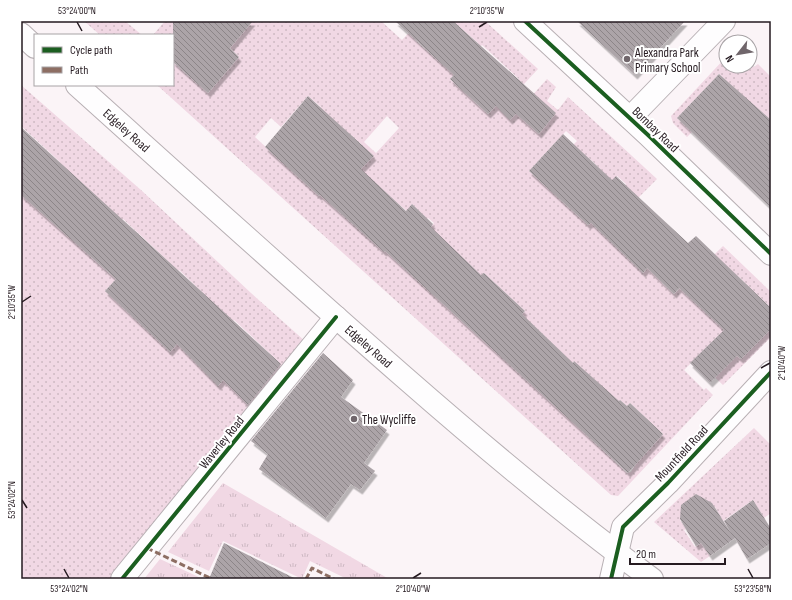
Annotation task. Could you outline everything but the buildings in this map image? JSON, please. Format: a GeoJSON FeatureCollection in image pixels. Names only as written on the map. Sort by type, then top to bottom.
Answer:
{"type":"FeatureCollection","features":[{"type":"Feature","properties":{"kind":"street","name":"Bombay Road"},"geometry":{"type":"LineString","coordinates":[[525,21],[630,118],[771,254]]}},
{"type":"Feature","properties":{"kind":"street"},"geometry":{"type":"LineString","coordinates":[[630,118],[724,21]]}},
{"type":"Feature","properties":{"kind":"street"},"geometry":{"type":"LineString","coordinates":[[21,34],[34,46]]}},
{"type":"Feature","properties":{"kind":"street","name":"Edgeley Road"},"geometry":{"type":"LineString","coordinates":[[78,86],[336,317],[476,439],[618,554],[652,579]]}},
{"type":"Feature","properties":{"kind":"street","name":"Waverley Road"},"geometry":{"type":"LineString","coordinates":[[122,579],[336,317]]}},
{"type":"Feature","properties":{"kind":"street","name":"Mountfield Road"},"geometry":{"type":"LineString","coordinates":[[611,579],[623,527],[668,483],[771,372]]}},
{"type":"Feature","properties":{"kind":"green space"},"geometry":{"type":"Polygon","coordinates":[[[84,21],[125,21],[141,34],[99,34],[84,21]]]}},
{"type":"Feature","properties":{"kind":"green space"},"geometry":{"type":"Polygon","coordinates":[[[165,21],[187,21],[174,34],[154,34],[165,21]]]}},
{"type":"Feature","properties":{"kind":"green space"},"geometry":{"type":"Polygon","coordinates":[[[249,21],[381,21],[402,40],[420,21],[432,21],[415,40],[451,72],[478,43],[453,21],[485,21],[538,69],[500,110],[510,120],[547,79],[556,87],[547,101],[558,110],[568,97],[657,179],[627,209],[643,273],[667,248],[662,283],[674,294],[723,246],[771,292],[771,308],[738,276],[722,292],[727,345],[741,359],[771,329],[771,337],[723,385],[695,359],[684,370],[704,390],[706,388],[713,395],[618,496],[611,495],[158,86],[174,86],[174,63],[208,93],[239,57],[230,48],[251,23],[249,21]],[[482,45],[450,79],[488,114],[519,79],[482,45]],[[308,96],[281,127],[271,118],[255,137],[319,196],[358,151],[356,149],[361,144],[351,135],[341,146],[318,111],[321,107],[308,96]],[[387,116],[364,142],[376,153],[399,128],[387,116]],[[566,131],[529,171],[588,225],[626,184],[617,176],[609,184],[602,172],[593,162],[583,154],[570,148],[577,141],[566,131]],[[389,196],[384,252],[419,211],[412,204],[407,211],[389,196]],[[428,218],[393,258],[442,303],[473,268],[428,230],[434,223],[428,218]],[[484,273],[451,311],[492,348],[525,311],[484,273]],[[574,361],[544,396],[564,414],[574,361]],[[620,400],[588,436],[627,473],[631,472],[635,465],[663,434],[630,403],[627,406],[620,400]]]}},
{"type":"Feature","properties":{"kind":"green space"},"geometry":{"type":"Polygon","coordinates":[[[758,64],[771,77],[771,124],[719,74],[758,74],[758,64]]]}},
{"type":"Feature","properties":{"kind":"green space"},"geometry":{"type":"Polygon","coordinates":[[[718,66],[719,74],[677,118],[692,132],[687,137],[673,123],[671,116],[718,66]]]}},
{"type":"Feature","properties":{"kind":"green space"},"geometry":{"type":"Polygon","coordinates":[[[21,85],[141,190],[251,293],[306,342],[111,579],[21,579],[21,194],[28,200],[60,162],[21,126],[21,85]],[[123,219],[91,257],[116,279],[105,291],[127,310],[169,262],[123,219]],[[179,270],[161,291],[180,340],[225,314],[179,270]],[[234,320],[201,359],[218,386],[223,380],[279,362],[234,320]]]}},
{"type":"Feature","properties":{"kind":"green space"},"geometry":{"type":"Polygon","coordinates":[[[754,428],[771,445],[771,513],[764,518],[753,500],[723,521],[715,507],[680,520],[686,529],[684,530],[695,547],[701,543],[710,556],[701,562],[654,522],[754,428]]]}},
{"type":"Feature","properties":{"kind":"green space"},"geometry":{"type":"Polygon","coordinates":[[[223,483],[389,579],[347,579],[310,561],[302,579],[223,541],[209,571],[168,552],[223,483]]]}},
{"type":"Feature","properties":{"kind":"green space"},"geometry":{"type":"Polygon","coordinates":[[[160,559],[203,579],[144,579],[160,559]]]}},
{"type":"Feature","properties":{"kind":"marked path"},"geometry":{"type":"LineString","coordinates":[[147,548],[210,578]]}},
{"type":"Feature","properties":{"kind":"marked path"},"geometry":{"type":"LineString","coordinates":[[306,579],[312,568],[334,579]]}},
{"type":"Feature","properties":{"kind":"cycle path"},"geometry":{"type":"LineString","coordinates":[[525,21],[648,135],[771,254]]}},
{"type":"Feature","properties":{"kind":"cycle path"},"geometry":{"type":"LineString","coordinates":[[122,579],[336,317]]}},
{"type":"Feature","properties":{"kind":"cycle path"},"geometry":{"type":"LineString","coordinates":[[611,579],[623,527],[668,483],[771,372]]}},
{"type":"Feature","properties":{"kind":"place","name":"Alexandra Park Primary School"},"geometry":{"type":"Point","coordinates":[627,59]}},
{"type":"Feature","properties":{"kind":"place","name":"The Wycliffe"},"geometry":{"type":"Point","coordinates":[354,419]}}]}
